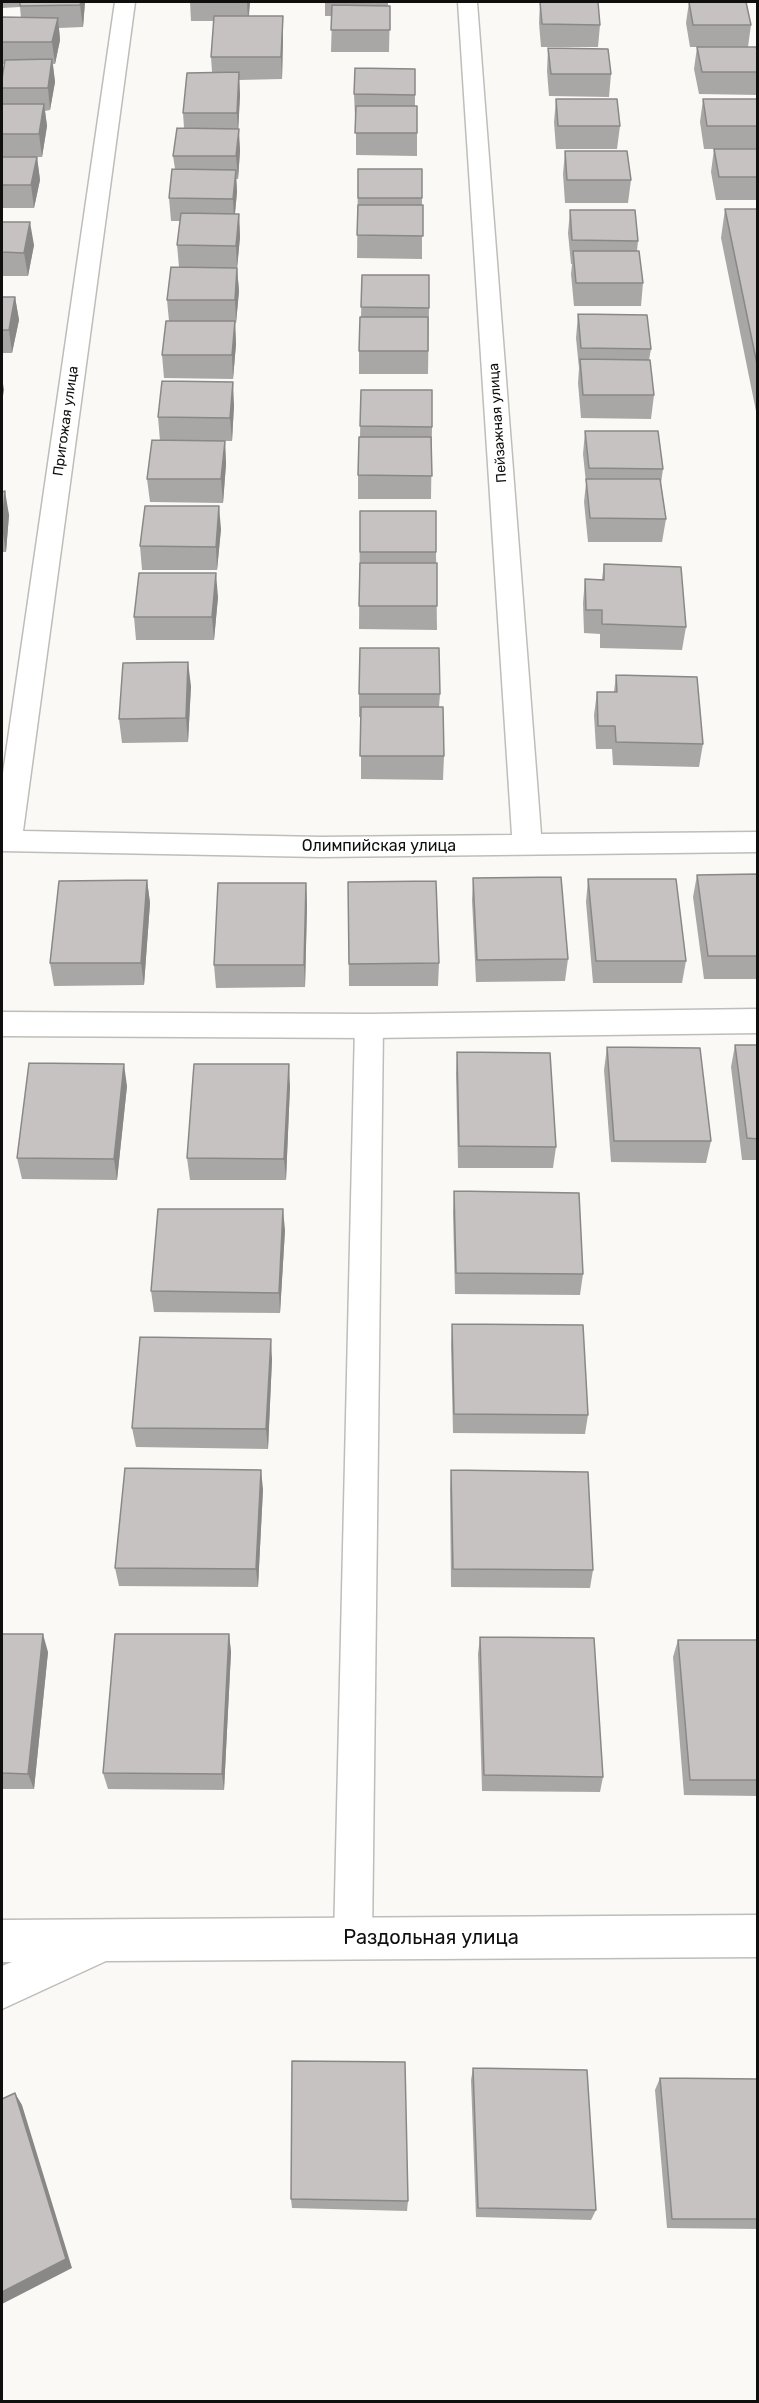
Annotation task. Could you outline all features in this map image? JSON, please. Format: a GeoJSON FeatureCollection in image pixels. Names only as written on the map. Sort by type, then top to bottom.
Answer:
{"type":"FeatureCollection","features":[{"type":"Feature","properties":{"kind":"street","name":"Пригожая улица"},"geometry":{"type":"LineString","coordinates":[[4,842],[125,2]]}},
{"type":"Feature","properties":{"kind":"street","name":"Пейзажная улица"},"geometry":{"type":"LineString","coordinates":[[468,2],[527,844]]}},
{"type":"Feature","properties":{"kind":"street","name":"Олимпийская улица"},"geometry":{"type":"LineString","coordinates":[[4,842],[321,847],[758,842]]}},
{"type":"Feature","properties":{"kind":"street"},"geometry":{"type":"LineString","coordinates":[[2,1024],[369,1026],[758,1020]]}},
{"type":"Feature","properties":{"kind":"street","name":"Раздольная улица"},"geometry":{"type":"LineString","coordinates":[[2,1941],[758,1936]]}},
{"type":"Feature","properties":{"kind":"street","name":"Раздольная улица"},"geometry":{"type":"LineString","coordinates":[[2,1988],[104,1940]]}},
{"type":"Feature","properties":{"kind":"lane"},"geometry":{"type":"LineString","coordinates":[[353,1939],[369,1026]]}},
{"type":"Feature","properties":{"kind":"building"},"geometry":{"type":"Polygon","coordinates":[[[20,2],[81,2],[80,5],[20,6],[20,2]]]}},
{"type":"Feature","properties":{"kind":"building"},"geometry":{"type":"Polygon","coordinates":[[[540,2],[598,2],[600,25],[542,24],[540,2]]]}},
{"type":"Feature","properties":{"kind":"building"},"geometry":{"type":"Polygon","coordinates":[[[689,2],[746,2],[751,25],[693,25],[689,2]]]}},
{"type":"Feature","properties":{"kind":"building"},"geometry":{"type":"Polygon","coordinates":[[[332,5],[390,6],[390,30],[331,30],[332,5]]]}},
{"type":"Feature","properties":{"kind":"building"},"geometry":{"type":"Polygon","coordinates":[[[214,16],[283,16],[281,57],[211,57],[214,16]]]}},
{"type":"Feature","properties":{"kind":"building"},"geometry":{"type":"Polygon","coordinates":[[[2,17],[58,18],[52,42],[2,42],[2,17]]]}},
{"type":"Feature","properties":{"kind":"building"},"geometry":{"type":"Polygon","coordinates":[[[697,47],[756,47],[758,72],[702,72],[697,47]]]}},
{"type":"Feature","properties":{"kind":"building"},"geometry":{"type":"Polygon","coordinates":[[[548,48],[608,49],[611,74],[551,74],[548,48]]]}},
{"type":"Feature","properties":{"kind":"building"},"geometry":{"type":"Polygon","coordinates":[[[52,59],[48,88],[2,88],[5,60],[52,59]]]}},
{"type":"Feature","properties":{"kind":"building"},"geometry":{"type":"Polygon","coordinates":[[[355,68],[415,69],[415,95],[354,94],[355,68]]]}},
{"type":"Feature","properties":{"kind":"building"},"geometry":{"type":"Polygon","coordinates":[[[239,72],[237,113],[183,113],[187,73],[239,72]]]}},
{"type":"Feature","properties":{"kind":"building"},"geometry":{"type":"Polygon","coordinates":[[[556,99],[617,99],[620,126],[558,126],[556,99]]]}},
{"type":"Feature","properties":{"kind":"building"},"geometry":{"type":"Polygon","coordinates":[[[703,99],[758,99],[758,126],[707,126],[703,99]]]}},
{"type":"Feature","properties":{"kind":"building"},"geometry":{"type":"Polygon","coordinates":[[[2,104],[44,104],[39,134],[2,134],[2,104]]]}},
{"type":"Feature","properties":{"kind":"building"},"geometry":{"type":"Polygon","coordinates":[[[356,106],[417,106],[417,133],[355,133],[356,106]]]}},
{"type":"Feature","properties":{"kind":"building"},"geometry":{"type":"Polygon","coordinates":[[[177,128],[239,129],[236,156],[173,156],[177,128]]]}},
{"type":"Feature","properties":{"kind":"building"},"geometry":{"type":"Polygon","coordinates":[[[714,149],[758,149],[758,177],[719,177],[714,149]]]}},
{"type":"Feature","properties":{"kind":"building"},"geometry":{"type":"Polygon","coordinates":[[[565,151],[627,151],[631,180],[567,180],[565,151]]]}},
{"type":"Feature","properties":{"kind":"building"},"geometry":{"type":"Polygon","coordinates":[[[2,157],[37,157],[31,185],[2,185],[2,157]]]}},
{"type":"Feature","properties":{"kind":"building"},"geometry":{"type":"Polygon","coordinates":[[[172,169],[236,170],[233,199],[169,198],[172,169]]]}},
{"type":"Feature","properties":{"kind":"building"},"geometry":{"type":"Polygon","coordinates":[[[358,169],[422,169],[422,198],[358,198],[358,169]]]}},
{"type":"Feature","properties":{"kind":"building"},"geometry":{"type":"Polygon","coordinates":[[[358,205],[423,205],[423,236],[357,235],[358,205]]]}},
{"type":"Feature","properties":{"kind":"building"},"geometry":{"type":"Polygon","coordinates":[[[725,209],[758,209],[758,369],[725,209]]]}},
{"type":"Feature","properties":{"kind":"building"},"geometry":{"type":"Polygon","coordinates":[[[570,210],[635,210],[638,241],[572,240],[570,210]]]}},
{"type":"Feature","properties":{"kind":"building"},"geometry":{"type":"Polygon","coordinates":[[[181,213],[239,214],[236,246],[177,245],[181,213]]]}},
{"type":"Feature","properties":{"kind":"building"},"geometry":{"type":"Polygon","coordinates":[[[2,222],[30,222],[24,253],[2,252],[2,222]]]}},
{"type":"Feature","properties":{"kind":"building"},"geometry":{"type":"Polygon","coordinates":[[[573,251],[639,251],[643,283],[576,283],[573,251]]]}},
{"type":"Feature","properties":{"kind":"building"},"geometry":{"type":"Polygon","coordinates":[[[171,267],[237,268],[235,300],[167,300],[171,267]]]}},
{"type":"Feature","properties":{"kind":"building"},"geometry":{"type":"Polygon","coordinates":[[[362,275],[429,275],[429,308],[361,307],[362,275]]]}},
{"type":"Feature","properties":{"kind":"building"},"geometry":{"type":"Polygon","coordinates":[[[2,297],[15,297],[9,330],[2,330],[2,297]]]}},
{"type":"Feature","properties":{"kind":"building"},"geometry":{"type":"Polygon","coordinates":[[[578,314],[647,315],[651,349],[581,348],[578,314]]]}},
{"type":"Feature","properties":{"kind":"building"},"geometry":{"type":"Polygon","coordinates":[[[360,317],[428,317],[428,351],[359,351],[360,317]]]}},
{"type":"Feature","properties":{"kind":"building"},"geometry":{"type":"Polygon","coordinates":[[[166,321],[235,321],[232,355],[162,355],[166,321]]]}},
{"type":"Feature","properties":{"kind":"building"},"geometry":{"type":"Polygon","coordinates":[[[580,359],[650,360],[654,395],[583,395],[580,359]]]}},
{"type":"Feature","properties":{"kind":"building"},"geometry":{"type":"Polygon","coordinates":[[[162,381],[233,382],[230,418],[158,417],[162,381]]]}},
{"type":"Feature","properties":{"kind":"building"},"geometry":{"type":"Polygon","coordinates":[[[361,390],[432,390],[432,427],[360,426],[361,390]]]}},
{"type":"Feature","properties":{"kind":"building"},"geometry":{"type":"Polygon","coordinates":[[[585,431],[658,431],[663,469],[589,468],[585,431]]]}},
{"type":"Feature","properties":{"kind":"building"},"geometry":{"type":"Polygon","coordinates":[[[359,437],[431,437],[432,476],[358,475],[359,437]]]}},
{"type":"Feature","properties":{"kind":"building"},"geometry":{"type":"Polygon","coordinates":[[[152,440],[225,441],[221,479],[147,479],[152,440]]]}},
{"type":"Feature","properties":{"kind":"building"},"geometry":{"type":"Polygon","coordinates":[[[586,479],[660,479],[666,519],[590,518],[586,479]]]}},
{"type":"Feature","properties":{"kind":"building"},"geometry":{"type":"Polygon","coordinates":[[[5,491],[2,528],[2,492],[5,491]]]}},
{"type":"Feature","properties":{"kind":"building"},"geometry":{"type":"Polygon","coordinates":[[[145,506],[219,506],[216,547],[140,546],[145,506]]]}},
{"type":"Feature","properties":{"kind":"building"},"geometry":{"type":"Polygon","coordinates":[[[360,511],[436,511],[436,552],[360,552],[360,511]]]}},
{"type":"Feature","properties":{"kind":"building"},"geometry":{"type":"Polygon","coordinates":[[[360,563],[437,563],[437,606],[359,606],[360,563]]]}},
{"type":"Feature","properties":{"kind":"building"},"geometry":{"type":"Polygon","coordinates":[[[604,564],[681,567],[686,627],[602,624],[602,610],[586,610],[585,579],[604,580],[604,564]]]}},
{"type":"Feature","properties":{"kind":"building"},"geometry":{"type":"Polygon","coordinates":[[[139,573],[216,573],[212,617],[134,617],[139,573]]]}},
{"type":"Feature","properties":{"kind":"building"},"geometry":{"type":"Polygon","coordinates":[[[360,648],[439,648],[440,694],[359,694],[360,648]]]}},
{"type":"Feature","properties":{"kind":"building"},"geometry":{"type":"Polygon","coordinates":[[[188,662],[186,718],[119,719],[123,663],[188,662]]]}},
{"type":"Feature","properties":{"kind":"building"},"geometry":{"type":"Polygon","coordinates":[[[616,675],[697,677],[703,744],[616,742],[615,726],[598,726],[597,692],[617,692],[616,675]]]}},
{"type":"Feature","properties":{"kind":"building"},"geometry":{"type":"Polygon","coordinates":[[[361,707],[443,707],[444,756],[360,756],[361,707]]]}},
{"type":"Feature","properties":{"kind":"building"},"geometry":{"type":"Polygon","coordinates":[[[758,874],[758,956],[708,956],[697,875],[758,874]]]}},
{"type":"Feature","properties":{"kind":"building"},"geometry":{"type":"Polygon","coordinates":[[[561,877],[568,959],[477,960],[473,878],[561,877]]]}},
{"type":"Feature","properties":{"kind":"building"},"geometry":{"type":"Polygon","coordinates":[[[588,879],[676,879],[686,961],[596,961],[588,879]]]}},
{"type":"Feature","properties":{"kind":"building"},"geometry":{"type":"Polygon","coordinates":[[[147,880],[141,963],[50,963],[59,881],[147,880]]]}},
{"type":"Feature","properties":{"kind":"building"},"geometry":{"type":"Polygon","coordinates":[[[436,881],[439,963],[349,964],[348,882],[436,881]]]}},
{"type":"Feature","properties":{"kind":"building"},"geometry":{"type":"Polygon","coordinates":[[[218,883],[306,883],[304,965],[214,965],[218,883]]]}},
{"type":"Feature","properties":{"kind":"building"},"geometry":{"type":"Polygon","coordinates":[[[735,1045],[758,1045],[758,1139],[747,1138],[735,1045]]]}},
{"type":"Feature","properties":{"kind":"building"},"geometry":{"type":"Polygon","coordinates":[[[607,1047],[700,1048],[711,1141],[614,1141],[607,1047]]]}},
{"type":"Feature","properties":{"kind":"building"},"geometry":{"type":"Polygon","coordinates":[[[457,1052],[550,1053],[556,1147],[459,1146],[457,1052]]]}},
{"type":"Feature","properties":{"kind":"building"},"geometry":{"type":"Polygon","coordinates":[[[29,1063],[124,1064],[114,1159],[17,1158],[29,1063]]]}},
{"type":"Feature","properties":{"kind":"building"},"geometry":{"type":"Polygon","coordinates":[[[194,1064],[289,1064],[284,1159],[187,1158],[194,1064]]]}},
{"type":"Feature","properties":{"kind":"building"},"geometry":{"type":"Polygon","coordinates":[[[454,1191],[579,1193],[583,1274],[456,1273],[454,1191]]]}},
{"type":"Feature","properties":{"kind":"building"},"geometry":{"type":"Polygon","coordinates":[[[158,1209],[283,1209],[279,1293],[151,1291],[158,1209]]]}},
{"type":"Feature","properties":{"kind":"building"},"geometry":{"type":"Polygon","coordinates":[[[452,1324],[583,1325],[588,1415],[454,1414],[452,1324]]]}},
{"type":"Feature","properties":{"kind":"building"},"geometry":{"type":"Polygon","coordinates":[[[140,1337],[271,1339],[266,1429],[132,1428],[140,1337]]]}},
{"type":"Feature","properties":{"kind":"building"},"geometry":{"type":"Polygon","coordinates":[[[125,1468],[261,1470],[256,1569],[115,1568],[125,1468]]]}},
{"type":"Feature","properties":{"kind":"building"},"geometry":{"type":"Polygon","coordinates":[[[451,1470],[588,1472],[593,1570],[453,1569],[451,1470]]]}},
{"type":"Feature","properties":{"kind":"building"},"geometry":{"type":"Polygon","coordinates":[[[2,1634],[43,1634],[28,1774],[2,1773],[2,1634]]]}},
{"type":"Feature","properties":{"kind":"building"},"geometry":{"type":"Polygon","coordinates":[[[115,1634],[229,1634],[222,1774],[103,1773],[115,1634]]]}},
{"type":"Feature","properties":{"kind":"building"},"geometry":{"type":"Polygon","coordinates":[[[480,1637],[594,1638],[603,1777],[484,1775],[480,1637]]]}},
{"type":"Feature","properties":{"kind":"building"},"geometry":{"type":"Polygon","coordinates":[[[678,1640],[758,1640],[758,1780],[690,1780],[678,1640]]]}},
{"type":"Feature","properties":{"kind":"building"},"geometry":{"type":"Polygon","coordinates":[[[292,2061],[405,2062],[408,2201],[291,2199],[292,2061]]]}},
{"type":"Feature","properties":{"kind":"building"},"geometry":{"type":"Polygon","coordinates":[[[473,2068],[587,2070],[596,2210],[478,2208],[473,2068]]]}},
{"type":"Feature","properties":{"kind":"building"},"geometry":{"type":"Polygon","coordinates":[[[660,2078],[758,2079],[758,2219],[672,2219],[660,2078]]]}},
{"type":"Feature","properties":{"kind":"building"},"geometry":{"type":"Polygon","coordinates":[[[15,2093],[66,2259],[2,2292],[2,2099],[15,2093]]]}}]}
